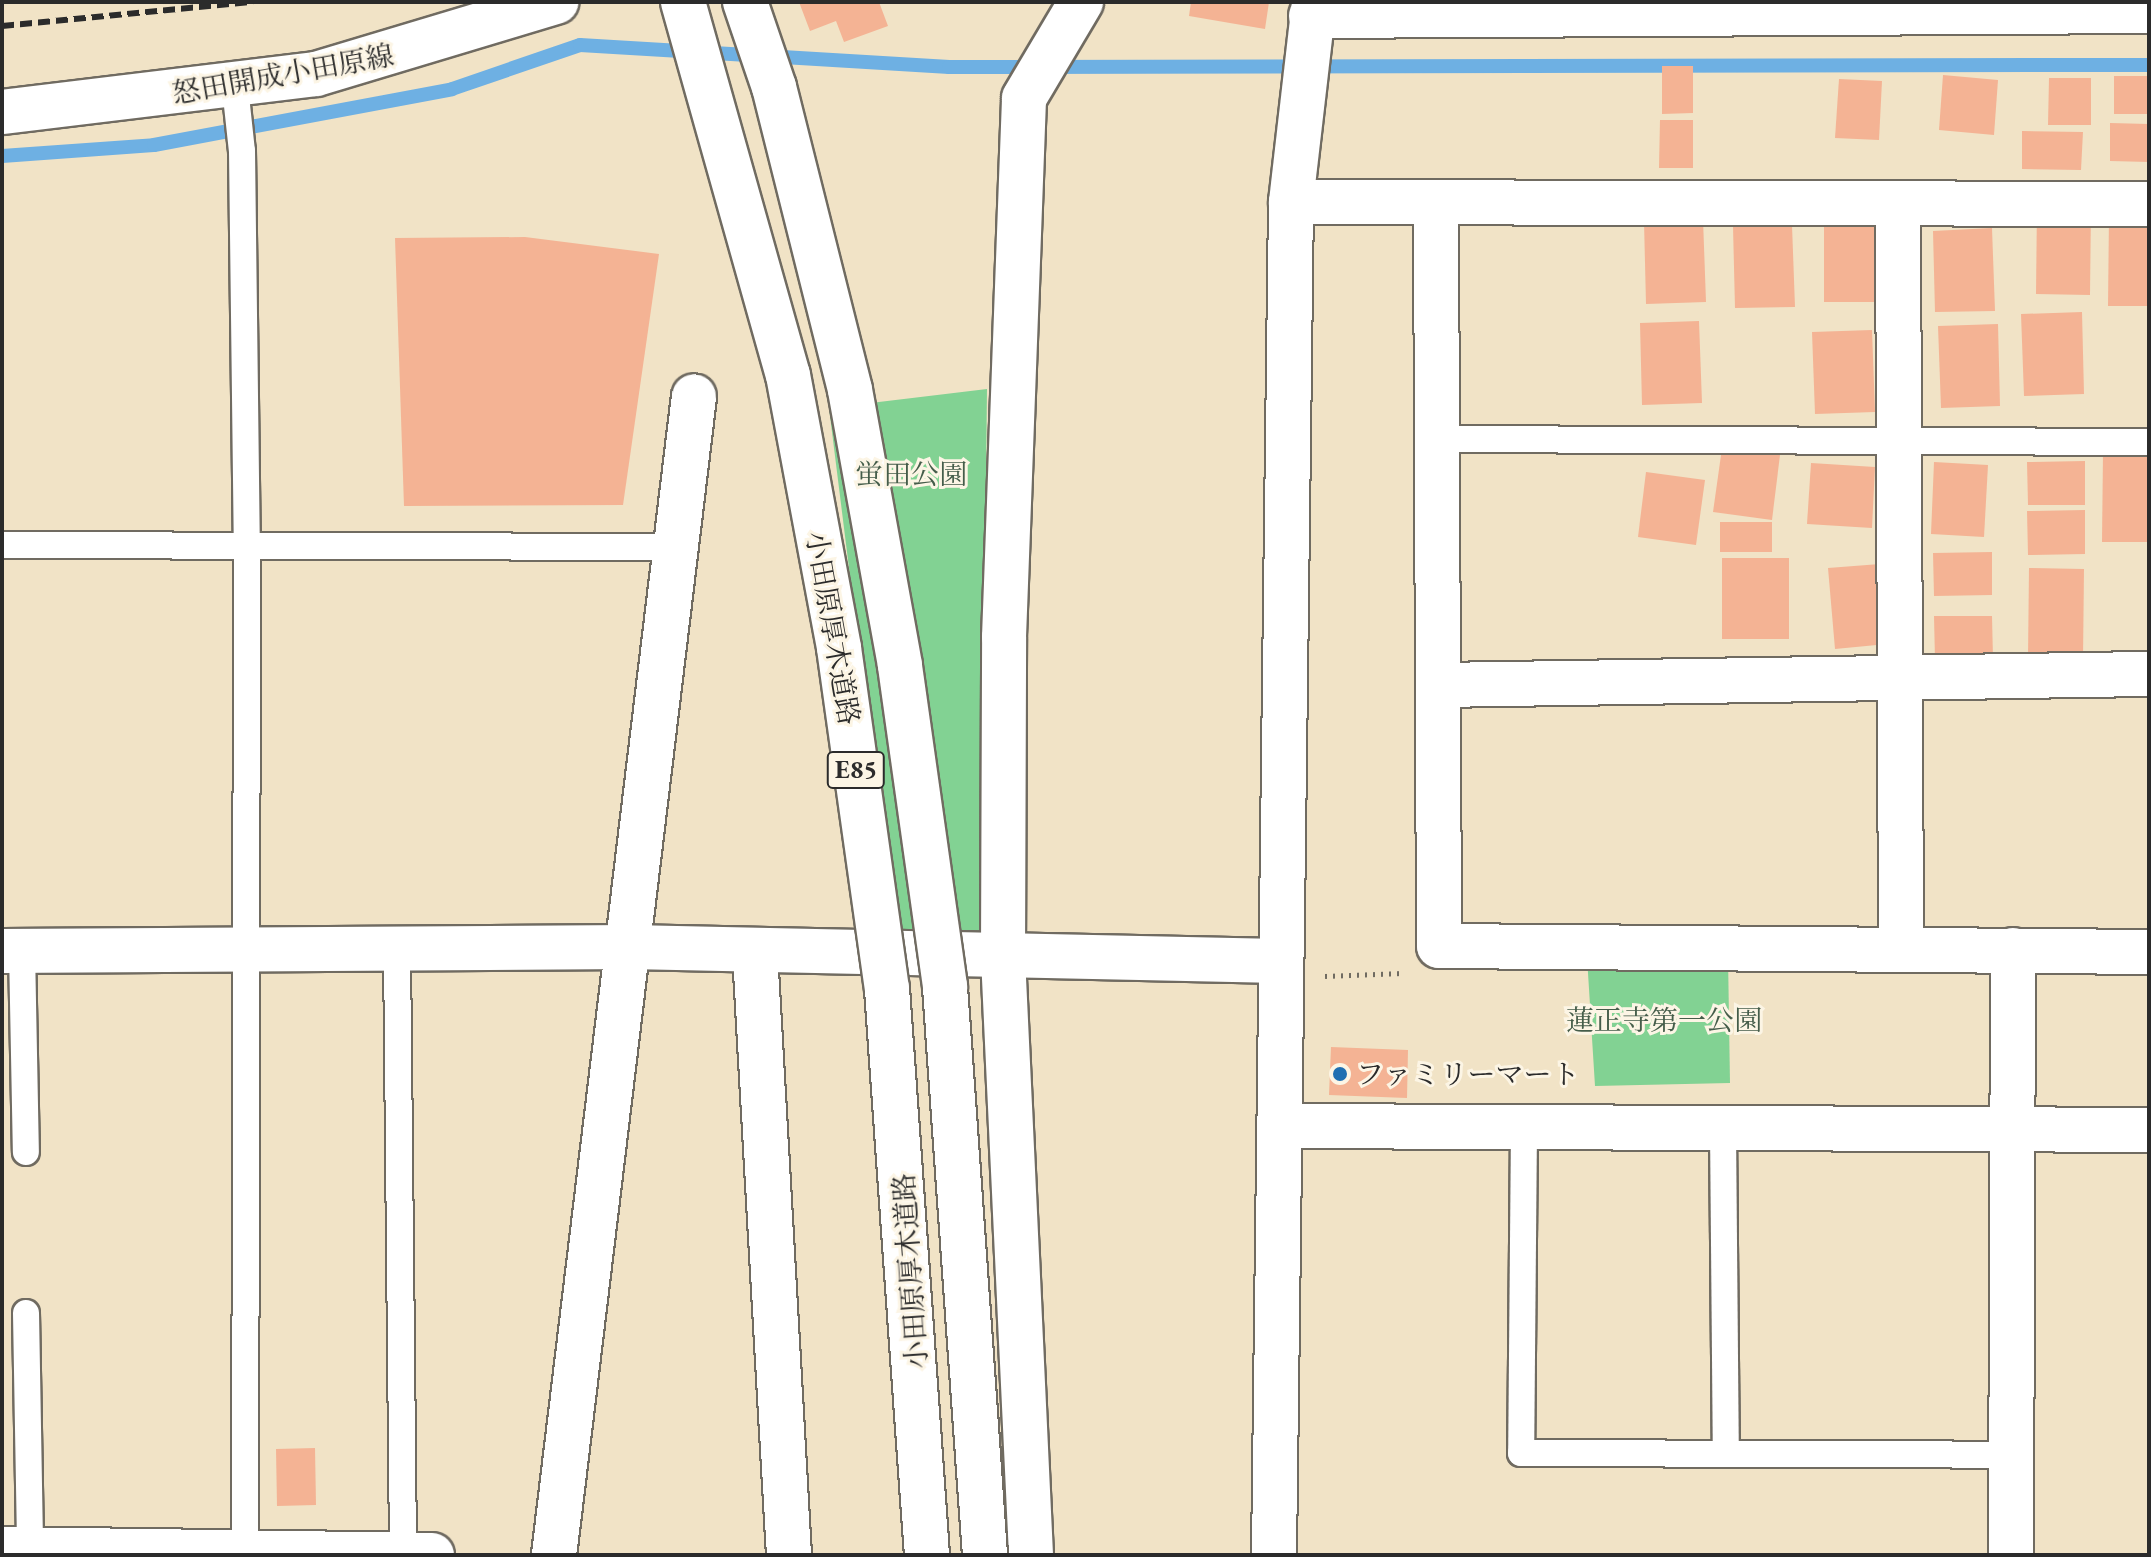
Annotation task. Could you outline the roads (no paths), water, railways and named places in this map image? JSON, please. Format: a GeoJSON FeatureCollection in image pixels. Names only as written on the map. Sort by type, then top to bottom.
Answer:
{"type":"FeatureCollection","features":[{"type":"Feature","properties":{"kind":"main road","name":"怒田開成小田原線"},"geometry":{"type":"LineString","coordinates":[[2,112],[236,99],[400,55],[556,2]]}},
{"type":"Feature","properties":{"kind":"main road","name":"小田原厚木道路"},"geometry":{"type":"LineString","coordinates":[[683,2],[788,375],[839,648],[887,989],[927,1555]]}},
{"type":"Feature","properties":{"kind":"main road","name":"小田原厚木道路"},"geometry":{"type":"LineString","coordinates":[[745,2],[774,87],[850,390],[900,666],[945,987],[985,1555]]}},
{"type":"Feature","properties":{"kind":"main road"},"geometry":{"type":"LineString","coordinates":[[1274,1555],[1282,1126],[1279,968],[1291,202],[1312,9],[2149,11]]}},
{"type":"Feature","properties":{"kind":"main road"},"geometry":{"type":"LineString","coordinates":[[1031,1555],[1003,957],[1004,637],[1024,98],[1072,17]]}},
{"type":"Feature","properties":{"kind":"main road"},"geometry":{"type":"LineString","coordinates":[[1291,202],[1436,206],[2149,204]]}},
{"type":"Feature","properties":{"kind":"main road"},"geometry":{"type":"LineString","coordinates":[[1898,205],[1901,949]]}},
{"type":"Feature","properties":{"kind":"main road"},"geometry":{"type":"LineString","coordinates":[[1436,206],[1439,946],[2149,952]]}},
{"type":"Feature","properties":{"kind":"main road"},"geometry":{"type":"LineString","coordinates":[[554,1555],[630,947],[694,396]]}},
{"type":"Feature","properties":{"kind":"main road"},"geometry":{"type":"LineString","coordinates":[[1438,685],[2149,674]]}},
{"type":"Feature","properties":{"kind":"main road"},"geometry":{"type":"LineString","coordinates":[[12,950],[630,947],[1279,968]]}},
{"type":"Feature","properties":{"kind":"main road"},"geometry":{"type":"LineString","coordinates":[[2011,1555],[2013,950]]}},
{"type":"Feature","properties":{"kind":"main road"},"geometry":{"type":"LineString","coordinates":[[755,953],[789,1555]]}},
{"type":"Feature","properties":{"kind":"main road"},"geometry":{"type":"LineString","coordinates":[[1282,1126],[2149,1130]]}},
{"type":"Feature","properties":{"kind":"main road"},"geometry":{"type":"LineString","coordinates":[[16,1549],[418,1554]]}},
{"type":"Feature","properties":{"kind":"lane"},"geometry":{"type":"LineString","coordinates":[[236,99],[242,151],[247,545],[245,1553]]}},
{"type":"Feature","properties":{"kind":"lane"},"geometry":{"type":"LineString","coordinates":[[1437,439],[2149,442]]}},
{"type":"Feature","properties":{"kind":"lane"},"geometry":{"type":"LineString","coordinates":[[2,545],[678,547]]}},
{"type":"Feature","properties":{"kind":"lane"},"geometry":{"type":"LineString","coordinates":[[397,948],[418,1554]]}},
{"type":"Feature","properties":{"kind":"lane"},"geometry":{"type":"LineString","coordinates":[[12,950],[26,1152]]}},
{"type":"Feature","properties":{"kind":"lane"},"geometry":{"type":"LineString","coordinates":[[1524,1127],[1521,1453],[1726,1450],[2012,1455]]}},
{"type":"Feature","properties":{"kind":"lane"},"geometry":{"type":"LineString","coordinates":[[1723,1128],[1726,1450]]}},
{"type":"Feature","properties":{"kind":"lane"},"geometry":{"type":"LineString","coordinates":[[16,1549],[26,1313]]}},
{"type":"Feature","properties":{"kind":"waterway"},"geometry":{"type":"LineString","coordinates":[[2,156],[154,145],[452,89],[580,45],[949,67],[2149,65]]}},
{"type":"Feature","properties":{"kind":"railway"},"geometry":{"type":"LineString","coordinates":[[2,26],[253,2]]}},
{"type":"Feature","properties":{"kind":"place","name":"ファミリーマート"},"geometry":{"type":"Point","coordinates":[1340,1074]}},
{"type":"Feature","properties":{"kind":"park label","name":"蛍田公園"},"geometry":{"type":"Point","coordinates":[911,474]}},
{"type":"Feature","properties":{"kind":"park label","name":"蓮正寺第一公園"},"geometry":{"type":"Point","coordinates":[1664,1020]}}]}
